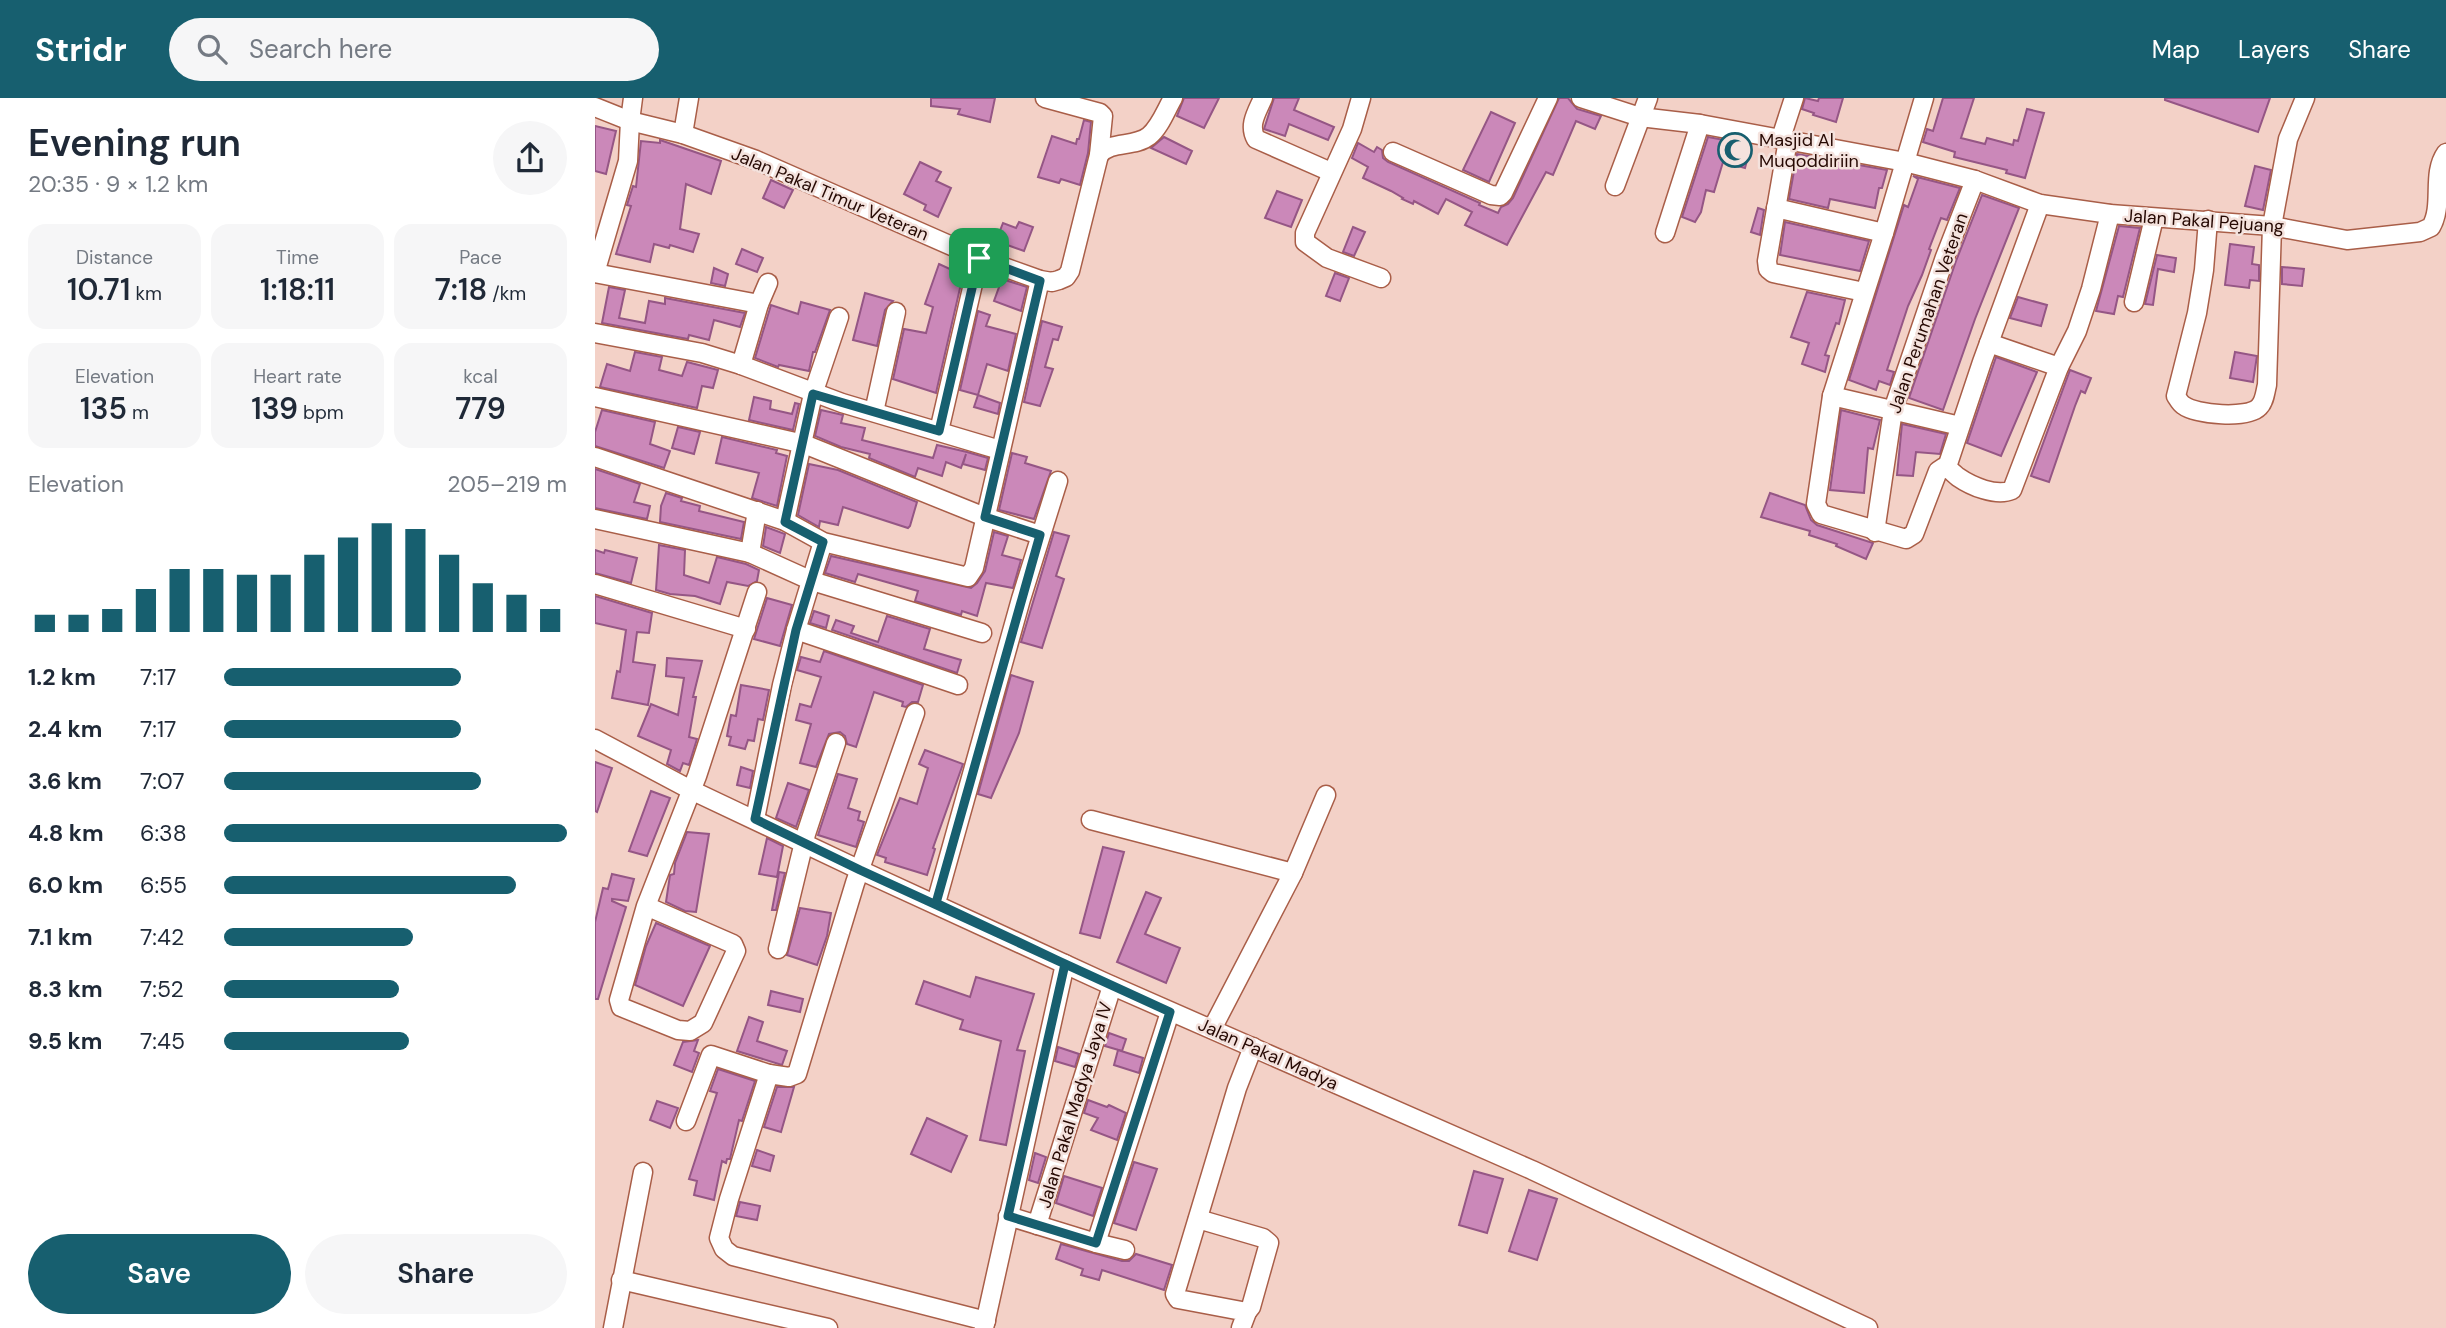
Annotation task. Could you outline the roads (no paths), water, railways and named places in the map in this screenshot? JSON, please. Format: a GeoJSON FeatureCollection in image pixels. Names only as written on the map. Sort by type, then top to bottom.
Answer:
{"type":"FeatureCollection","features":[{"type":"Feature","properties":{"kind":"street"},"geometry":{"type":"LineString","coordinates":[[633,98],[628,161],[595,273],[759,304]]}},
{"type":"Feature","properties":{"kind":"street"},"geometry":{"type":"LineString","coordinates":[[684,134],[689,98]]}},
{"type":"Feature","properties":{"kind":"street"},"geometry":{"type":"LineString","coordinates":[[595,457],[757,511],[823,542],[968,577],[974,568],[1040,281],[1059,280],[1066,277],[1070,271],[1099,155],[1102,114],[1045,98]]}},
{"type":"Feature","properties":{"kind":"street"},"geometry":{"type":"LineString","coordinates":[[1099,155],[1106,148],[1128,145],[1147,137],[1173,98]]}},
{"type":"Feature","properties":{"kind":"street"},"geometry":{"type":"LineString","coordinates":[[1263,98],[1252,126],[1256,139],[1331,172]]}},
{"type":"Feature","properties":{"kind":"street"},"geometry":{"type":"LineString","coordinates":[[1361,98],[1352,129],[1305,233],[1305,242],[1327,258],[1381,278]]}},
{"type":"Feature","properties":{"kind":"street"},"geometry":{"type":"LineString","coordinates":[[1394,152],[1500,197],[1548,98]]}},
{"type":"Feature","properties":{"kind":"street"},"geometry":{"type":"LineString","coordinates":[[1581,98],[1640,117],[1700,124],[1905,162]]}},
{"type":"Feature","properties":{"kind":"street"},"geometry":{"type":"LineString","coordinates":[[1615,186],[1648,98]]}},
{"type":"Feature","properties":{"kind":"street"},"geometry":{"type":"LineString","coordinates":[[1794,98],[1784,139],[1767,261],[1770,271],[1864,292]]}},
{"type":"Feature","properties":{"kind":"street"},"geometry":{"type":"LineString","coordinates":[[1924,98],[1832,396],[1817,508],[1821,514],[1906,539],[1912,537],[1938,471],[1947,467],[2040,204]]}},
{"type":"Feature","properties":{"kind":"street"},"geometry":{"type":"LineString","coordinates":[[2208,220],[2197,313],[2176,396],[2184,406],[2213,414],[2247,413],[2263,403],[2267,385],[2271,226],[2288,139],[2305,98]]}},
{"type":"Feature","properties":{"kind":"street","name":"Jalan Pakal Timur Veteran"},"geometry":{"type":"LineString","coordinates":[[595,107],[630,121],[684,134],[756,160],[979,258],[1040,281]]}},
{"type":"Feature","properties":{"kind":"street"},"geometry":{"type":"LineString","coordinates":[[1665,233],[1700,124]]}},
{"type":"Feature","properties":{"kind":"street","name":"Jalan Pakal Pejuang"},"geometry":{"type":"LineString","coordinates":[[1905,162],[1975,180],[2040,204],[2111,214],[2271,226],[2347,240],[2439,229],[2435,218],[2440,168],[2446,153]]}},
{"type":"Feature","properties":{"kind":"street","name":"Jalan Perumahan Veteran"},"geometry":{"type":"LineString","coordinates":[[1875,531],[1893,410],[1945,257],[1975,180]]}},
{"type":"Feature","properties":{"kind":"street"},"geometry":{"type":"LineString","coordinates":[[1776,208],[1884,233]]}},
{"type":"Feature","properties":{"kind":"street"},"geometry":{"type":"LineString","coordinates":[[1947,467],[1958,477],[1978,487],[2003,492],[2012,490],[2059,367],[2077,331],[2111,214]]}},
{"type":"Feature","properties":{"kind":"street"},"geometry":{"type":"LineString","coordinates":[[2134,302],[2154,218]]}},
{"type":"Feature","properties":{"kind":"street"},"geometry":{"type":"LineString","coordinates":[[939,431],[979,258]]}},
{"type":"Feature","properties":{"kind":"street"},"geometry":{"type":"LineString","coordinates":[[741,365],[768,283]]}},
{"type":"Feature","properties":{"kind":"street"},"geometry":{"type":"LineString","coordinates":[[874,412],[896,312]]}},
{"type":"Feature","properties":{"kind":"street"},"geometry":{"type":"LineString","coordinates":[[785,522],[813,394],[839,317]]}},
{"type":"Feature","properties":{"kind":"street"},"geometry":{"type":"LineString","coordinates":[[595,333],[702,354],[741,365],[813,394],[1000,450]]}},
{"type":"Feature","properties":{"kind":"street"},"geometry":{"type":"LineString","coordinates":[[1989,343],[2059,367]]}},
{"type":"Feature","properties":{"kind":"street"},"geometry":{"type":"LineString","coordinates":[[1832,396],[1960,426]]}},
{"type":"Feature","properties":{"kind":"street"},"geometry":{"type":"LineString","coordinates":[[595,397],[804,444],[985,517],[1040,535]]}},
{"type":"Feature","properties":{"kind":"street"},"geometry":{"type":"LineString","coordinates":[[936,903],[1040,535],[1058,481]]}},
{"type":"Feature","properties":{"kind":"street"},"geometry":{"type":"LineString","coordinates":[[750,553],[757,511]]}},
{"type":"Feature","properties":{"kind":"street"},"geometry":{"type":"LineString","coordinates":[[595,519],[750,553],[812,581],[982,633]]}},
{"type":"Feature","properties":{"kind":"street"},"geometry":{"type":"LineString","coordinates":[[755,819],[796,630],[823,542]]}},
{"type":"Feature","properties":{"kind":"street"},"geometry":{"type":"LineString","coordinates":[[595,584],[745,629]]}},
{"type":"Feature","properties":{"kind":"street"},"geometry":{"type":"LineString","coordinates":[[646,906],[735,947],[736,951],[703,1023],[690,1031],[678,1030],[619,1004],[646,906],[691,790],[757,592]]}},
{"type":"Feature","properties":{"kind":"street"},"geometry":{"type":"LineString","coordinates":[[796,630],[958,684]]}},
{"type":"Feature","properties":{"kind":"street"},"geometry":{"type":"LineString","coordinates":[[687,1121],[711,1055],[769,1074],[789,1077],[797,1074],[860,870],[915,713]]}},
{"type":"Feature","properties":{"kind":"street","name":"Jalan Pakal Madya"},"geometry":{"type":"LineString","coordinates":[[595,739],[691,790],[860,870],[1170,1012],[1532,1170],[1868,1328]]}},
{"type":"Feature","properties":{"kind":"street"},"geometry":{"type":"LineString","coordinates":[[778,949],[804,843],[836,743]]}},
{"type":"Feature","properties":{"kind":"street"},"geometry":{"type":"LineString","coordinates":[[1212,1029],[1293,873],[1326,795]]}},
{"type":"Feature","properties":{"kind":"street"},"geometry":{"type":"LineString","coordinates":[[1091,820],[1293,873]]}},
{"type":"Feature","properties":{"kind":"street"},"geometry":{"type":"LineString","coordinates":[[769,1074],[719,1237],[724,1249],[733,1256],[985,1324],[1065,964]]}},
{"type":"Feature","properties":{"kind":"street","name":"Jalan Pakal Madya Jaya IV"},"geometry":{"type":"LineString","coordinates":[[1037,1225],[1112,986]]}},
{"type":"Feature","properties":{"kind":"street"},"geometry":{"type":"LineString","coordinates":[[1096,1243],[1170,1012]]}},
{"type":"Feature","properties":{"kind":"street"},"geometry":{"type":"LineString","coordinates":[[1198,1219],[1263,1238],[1269,1243],[1251,1307],[1244,1320],[1178,1299],[1175,1288],[1237,1088],[1253,1047]]}},
{"type":"Feature","properties":{"kind":"street"},"geometry":{"type":"LineString","coordinates":[[613,1328],[643,1172]]}},
{"type":"Feature","properties":{"kind":"street"},"geometry":{"type":"LineString","coordinates":[[1008,1216],[1125,1250]]}},
{"type":"Feature","properties":{"kind":"street"},"geometry":{"type":"LineString","coordinates":[[621,1280],[828,1328]]}},
{"type":"Feature","properties":{"kind":"place","name":"Masjid Al Muqoddiriin"},"geometry":{"type":"Point","coordinates":[1735,150]}}]}
